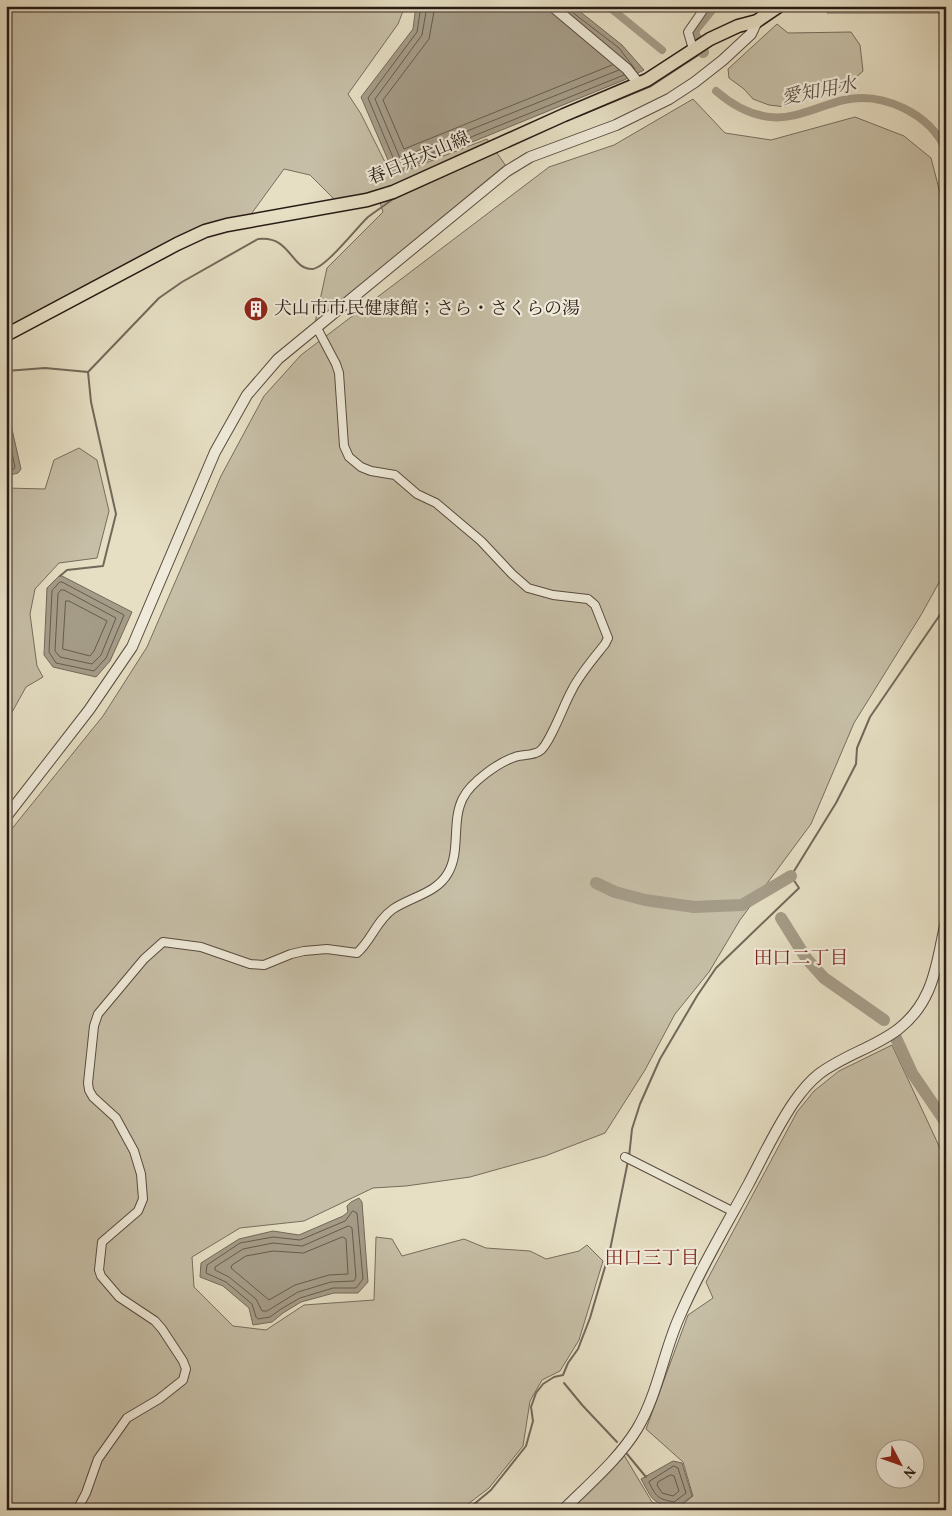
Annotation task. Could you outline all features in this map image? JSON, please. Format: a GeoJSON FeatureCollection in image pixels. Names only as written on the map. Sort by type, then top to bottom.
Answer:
{"type":"FeatureCollection","features":[{"type":"Feature","properties":{"kind":"main road","name":"春日井犬山線"},"geometry":{"type":"LineString","coordinates":[[6,335],[177,244],[205,232],[227,225],[284,216],[380,196],[655,76],[710,39],[738,26],[758,21],[779,6]]}},
{"type":"Feature","properties":{"kind":"street"},"geometry":{"type":"LineString","coordinates":[[552,6],[627,69],[638,84]]}},
{"type":"Feature","properties":{"kind":"street"},"geometry":{"type":"LineString","coordinates":[[692,50],[688,32],[706,6]]}},
{"type":"Feature","properties":{"kind":"street"},"geometry":{"type":"LineString","coordinates":[[6,817],[89,710],[132,647],[215,452],[247,395],[278,359],[507,170],[530,157],[616,125],[669,99],[695,82],[730,54],[751,34],[758,21]]}},
{"type":"Feature","properties":{"kind":"street"},"geometry":{"type":"LineString","coordinates":[[77,1510],[86,1493],[98,1458],[127,1418],[159,1399],[183,1380],[186,1369],[183,1361],[155,1321],[119,1297],[101,1276],[102,1242],[138,1211],[143,1200],[141,1174],[134,1151],[116,1118],[93,1097],[89,1090],[90,1047],[98,1014],[144,959],[163,942],[201,947],[250,964],[264,965],[304,951],[327,949],[357,953],[365,947],[375,928],[391,910],[439,885],[449,872],[458,815],[463,798],[481,777],[496,766],[517,756],[540,752],[547,743],[572,688],[606,644],[608,638],[595,605],[588,599],[528,588],[481,541],[436,503],[417,494],[394,475],[370,471],[361,467],[349,457],[344,446],[340,373],[317,328]]}},
{"type":"Feature","properties":{"kind":"street"},"geometry":{"type":"LineString","coordinates":[[562,1510],[610,1463],[637,1430],[649,1404],[678,1320],[789,1110],[806,1086],[827,1069],[896,1032],[920,1007],[936,970],[946,922]]}},
{"type":"Feature","properties":{"kind":"street"},"geometry":{"type":"LineString","coordinates":[[625,1158],[734,1212]]}},
{"type":"Feature","properties":{"kind":"shaded area"},"geometry":{"type":"Polygon","coordinates":[[[6,6],[405,6],[398,24],[348,94],[361,114],[392,176],[487,139],[506,166],[315,323],[327,268],[383,212],[377,193],[336,201],[310,175],[284,169],[249,217],[226,221],[6,331],[6,6]]]}},
{"type":"Feature","properties":{"kind":"shaded area"},"geometry":{"type":"Polygon","coordinates":[[[837,6],[946,6],[946,13],[827,13],[837,6]]]}},
{"type":"Feature","properties":{"kind":"shaded area"},"geometry":{"type":"Polygon","coordinates":[[[777,24],[788,33],[851,32],[860,45],[863,71],[851,82],[828,93],[802,94],[786,107],[769,105],[753,99],[744,89],[729,78],[728,69],[777,24]]]}},
{"type":"Feature","properties":{"kind":"shaded area"},"geometry":{"type":"Polygon","coordinates":[[[693,99],[725,133],[771,140],[855,117],[904,136],[931,158],[946,216],[946,570],[921,615],[854,723],[811,824],[740,920],[709,972],[675,1014],[645,1070],[605,1133],[545,1156],[470,1177],[406,1186],[373,1188],[304,1221],[240,1228],[192,1257],[194,1287],[233,1326],[266,1330],[304,1305],[374,1300],[376,1237],[392,1239],[402,1256],[464,1239],[486,1248],[530,1251],[546,1259],[579,1251],[587,1245],[603,1261],[579,1340],[560,1371],[542,1380],[530,1401],[523,1446],[489,1488],[460,1510],[6,1510],[6,836],[103,716],[147,647],[221,476],[264,396],[301,355],[549,167],[614,145],[693,99]]]}},
{"type":"Feature","properties":{"kind":"shaded area"},"geometry":{"type":"Polygon","coordinates":[[[79,448],[97,460],[109,511],[97,558],[59,563],[35,589],[30,614],[37,666],[43,677],[26,687],[6,723],[6,488],[45,489],[54,460],[79,448]]]}},
{"type":"Feature","properties":{"kind":"shaded area"},"geometry":{"type":"Polygon","coordinates":[[[892,1045],[946,1161],[946,1510],[676,1510],[693,1496],[683,1462],[646,1429],[688,1315],[713,1298],[706,1282],[797,1112],[814,1091],[839,1071],[892,1045]]]}},
{"type":"Feature","properties":{"kind":"shaded area"},"geometry":{"type":"Polygon","coordinates":[[[624,1455],[652,1502],[674,1510],[571,1510],[624,1455]]]}},
{"type":"Feature","properties":{"kind":"water"},"geometry":{"type":"Polygon","coordinates":[[[416,6],[573,6],[622,45],[644,70],[624,80],[394,174],[361,97],[413,29],[416,6]]]}},
{"type":"Feature","properties":{"kind":"water"},"geometry":{"type":"Polygon","coordinates":[[[6,403],[21,469],[18,473],[6,476],[6,403]]]}},
{"type":"Feature","properties":{"kind":"water"},"geometry":{"type":"Polygon","coordinates":[[[60,575],[132,612],[110,661],[96,677],[53,667],[44,655],[47,588],[60,575]]]}},
{"type":"Feature","properties":{"kind":"water"},"geometry":{"type":"Polygon","coordinates":[[[359,1198],[362,1202],[368,1282],[358,1293],[334,1293],[301,1302],[272,1322],[253,1325],[249,1308],[223,1286],[200,1277],[201,1263],[239,1239],[273,1231],[299,1235],[343,1216],[348,1212],[347,1206],[359,1198]]]}},
{"type":"Feature","properties":{"kind":"water"},"geometry":{"type":"Polygon","coordinates":[[[673,1461],[682,1463],[692,1496],[676,1508],[654,1500],[641,1479],[673,1461]]]}},
{"type":"Feature","properties":{"kind":"waterway","name":"愛知用水"},"geometry":{"type":"LineString","coordinates":[[608,6],[662,50]]}},
{"type":"Feature","properties":{"kind":"waterway"},"geometry":{"type":"LineString","coordinates":[[703,52],[693,33],[713,6]]}},
{"type":"Feature","properties":{"kind":"waterway"},"geometry":{"type":"LineString","coordinates":[[576,117],[651,86],[703,52]]}},
{"type":"Feature","properties":{"kind":"waterway","name":"愛知用水"},"geometry":{"type":"LineString","coordinates":[[716,91],[741,108],[755,114],[770,117],[808,112],[835,102],[859,98],[889,102],[904,108],[929,126],[939,137],[946,150]]}},
{"type":"Feature","properties":{"kind":"waterway"},"geometry":{"type":"LineString","coordinates":[[60,576],[67,570],[103,566],[116,514],[91,402],[88,372],[159,298],[182,282],[258,239],[269,239],[277,242],[305,268],[312,269],[318,267],[333,255],[368,217],[393,199],[490,155]]}},
{"type":"Feature","properties":{"kind":"waterway"},"geometry":{"type":"LineString","coordinates":[[6,371],[45,368],[88,372]]}},
{"type":"Feature","properties":{"kind":"waterway"},"geometry":{"type":"LineString","coordinates":[[629,1157],[632,1129],[640,1104],[660,1059],[697,996],[716,968],[799,888],[791,876],[836,803],[856,764],[857,748],[870,717],[946,606]]}},
{"type":"Feature","properties":{"kind":"waterway"},"geometry":{"type":"LineString","coordinates":[[596,883],[615,892],[645,900],[694,907],[742,905],[791,876]]}},
{"type":"Feature","properties":{"kind":"waterway"},"geometry":{"type":"LineString","coordinates":[[781,918],[806,958],[824,978],[884,1020]]}},
{"type":"Feature","properties":{"kind":"waterway"},"geometry":{"type":"LineString","coordinates":[[896,1038],[912,1073],[946,1123]]}},
{"type":"Feature","properties":{"kind":"waterway"},"geometry":{"type":"LineString","coordinates":[[467,1510],[491,1490],[526,1446],[533,1421],[531,1407],[536,1393],[543,1384],[554,1377],[563,1375],[568,1363],[578,1349],[590,1318],[610,1250],[628,1161]]}},
{"type":"Feature","properties":{"kind":"waterway"},"geometry":{"type":"LineString","coordinates":[[564,1383],[617,1442]]}},
{"type":"Feature","properties":{"kind":"waterway"},"geometry":{"type":"LineString","coordinates":[[627,1454],[646,1477]]}},
{"type":"Feature","properties":{"kind":"place","name":"犬山市市民健康館；さら・さくらの湯"},"geometry":{"type":"Point","coordinates":[256,309]}},
{"type":"Feature","properties":{"kind":"district","name":"田口二丁目"},"geometry":{"type":"Point","coordinates":[801,959]}},
{"type":"Feature","properties":{"kind":"district","name":"田口三丁目"},"geometry":{"type":"Point","coordinates":[652,1259]}}]}
